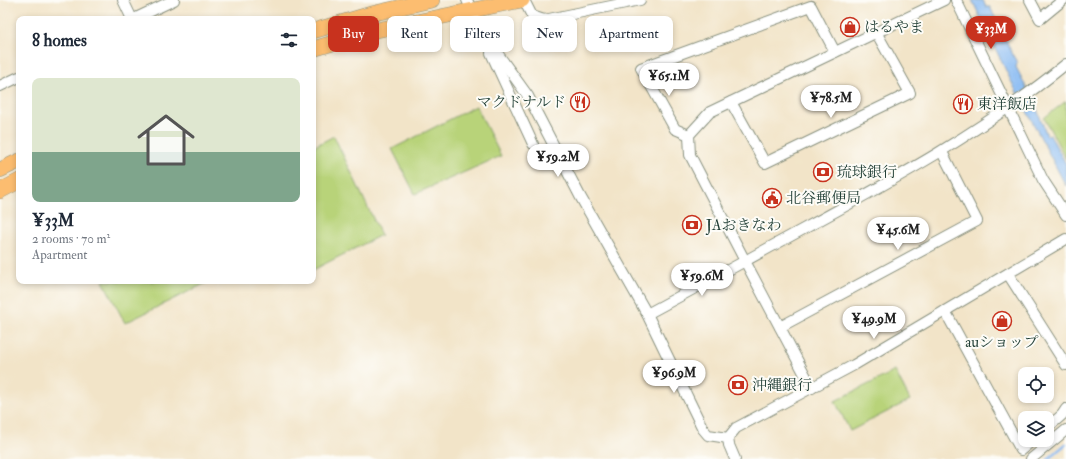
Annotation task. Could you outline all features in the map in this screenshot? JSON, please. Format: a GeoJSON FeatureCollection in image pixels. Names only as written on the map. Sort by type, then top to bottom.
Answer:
{"type":"FeatureCollection","features":[{"type":"Feature","properties":{"kind":"highway"},"geometry":{"type":"LineString","coordinates":[[316,30],[371,14],[432,0]]}},
{"type":"Feature","properties":{"kind":"highway"},"geometry":{"type":"LineString","coordinates":[[316,48],[469,5],[523,0]]}},
{"type":"Feature","properties":{"kind":"highway"},"geometry":{"type":"LineString","coordinates":[[0,170],[16,162]]}},
{"type":"Feature","properties":{"kind":"highway"},"geometry":{"type":"LineString","coordinates":[[0,191],[16,183]]}},
{"type":"Feature","properties":{"kind":"street"},"geometry":{"type":"LineString","coordinates":[[123,0],[131,16]]}},
{"type":"Feature","properties":{"kind":"street"},"geometry":{"type":"LineString","coordinates":[[139,16],[174,0]]}},
{"type":"Feature","properties":{"kind":"street"},"geometry":{"type":"LineString","coordinates":[[523,0],[532,16],[544,20],[640,0]]}},
{"type":"Feature","properties":{"kind":"street"},"geometry":{"type":"LineString","coordinates":[[812,388],[690,155],[689,135],[710,112],[944,0]]}},
{"type":"Feature","properties":{"kind":"street"},"geometry":{"type":"LineString","coordinates":[[956,0],[1007,109],[1043,180],[1066,215]]}},
{"type":"Feature","properties":{"kind":"street"},"geometry":{"type":"LineString","coordinates":[[1030,0],[1040,19],[1063,0]]}},
{"type":"Feature","properties":{"kind":"street"},"geometry":{"type":"LineString","coordinates":[[469,5],[474,16]]}},
{"type":"Feature","properties":{"kind":"street"},"geometry":{"type":"LineString","coordinates":[[689,135],[675,129],[641,68],[811,6],[835,52]]}},
{"type":"Feature","properties":{"kind":"street"},"geometry":{"type":"LineString","coordinates":[[731,102],[765,163],[779,157],[910,93],[876,32]]}},
{"type":"Feature","properties":{"kind":"street"},"geometry":{"type":"LineString","coordinates":[[491,52],[533,144]]}},
{"type":"Feature","properties":{"kind":"street"},"geometry":{"type":"LineString","coordinates":[[496,52],[528,96],[580,196],[647,314],[703,430],[708,434],[728,438]]}},
{"type":"Feature","properties":{"kind":"street"},"geometry":{"type":"LineString","coordinates":[[647,314],[942,152],[1018,102],[1066,64]]}},
{"type":"Feature","properties":{"kind":"street"},"geometry":{"type":"LineString","coordinates":[[0,86],[16,78]]}},
{"type":"Feature","properties":{"kind":"street"},"geometry":{"type":"LineString","coordinates":[[780,326],[977,221],[942,152]]}},
{"type":"Feature","properties":{"kind":"street"},"geometry":{"type":"LineString","coordinates":[[736,459],[729,445],[728,438],[736,428],[812,388],[1066,239]]}},
{"type":"Feature","properties":{"kind":"street"},"geometry":{"type":"LineString","coordinates":[[1008,274],[1066,365]]}},
{"type":"Feature","properties":{"kind":"street"},"geometry":{"type":"LineString","coordinates":[[945,311],[1018,445]]}},
{"type":"Feature","properties":{"kind":"street"},"geometry":{"type":"LineString","coordinates":[[1054,422],[1066,409]]}},
{"type":"Feature","properties":{"kind":"street"},"geometry":{"type":"LineString","coordinates":[[1031,459],[1066,430]]}},
{"type":"Feature","properties":{"kind":"green space"},"geometry":{"type":"Polygon","coordinates":[[[1066,101],[1066,159],[1044,118],[1066,101]]]}},
{"type":"Feature","properties":{"kind":"green space"},"geometry":{"type":"Polygon","coordinates":[[[476,106],[501,156],[415,194],[392,149],[476,106]]]}},
{"type":"Feature","properties":{"kind":"green space"},"geometry":{"type":"Polygon","coordinates":[[[334,136],[381,235],[316,268],[316,145],[334,136]]]}},
{"type":"Feature","properties":{"kind":"green space"},"geometry":{"type":"Polygon","coordinates":[[[105,284],[204,284],[125,323],[105,284]]]}},
{"type":"Feature","properties":{"kind":"green space"},"geometry":{"type":"Polygon","coordinates":[[[895,371],[910,400],[850,431],[835,401],[895,371]]]}},
{"type":"Feature","properties":{"kind":"water"},"geometry":{"type":"Polygon","coordinates":[[[972,0],[983,0],[986,7],[990,7],[1017,63],[1016,67],[1035,104],[1047,136],[1050,135],[1066,164],[1066,186],[1010,79],[972,0]]]}},
{"type":"Feature","properties":{"kind":"waterway"},"geometry":{"type":"LineString","coordinates":[[1048,459],[1066,444]]}},
{"type":"Feature","properties":{"kind":"place","name":"はるやま"},"geometry":{"type":"Point","coordinates":[850,27]}},
{"type":"Feature","properties":{"kind":"place","name":"マクドナルド"},"geometry":{"type":"Point","coordinates":[580,102]}},
{"type":"Feature","properties":{"kind":"place","name":"東洋飯店"},"geometry":{"type":"Point","coordinates":[963,104]}},
{"type":"Feature","properties":{"kind":"place","name":"琉球銀行"},"geometry":{"type":"Point","coordinates":[823,172]}},
{"type":"Feature","properties":{"kind":"place","name":"北谷郵便局"},"geometry":{"type":"Point","coordinates":[772,198]}},
{"type":"Feature","properties":{"kind":"place","name":"JAおきなわ"},"geometry":{"type":"Point","coordinates":[692,225]}},
{"type":"Feature","properties":{"kind":"place","name":"auショップ"},"geometry":{"type":"Point","coordinates":[1002,321]}},
{"type":"Feature","properties":{"kind":"place","name":"沖縄銀行"},"geometry":{"type":"Point","coordinates":[738,385]}}]}
